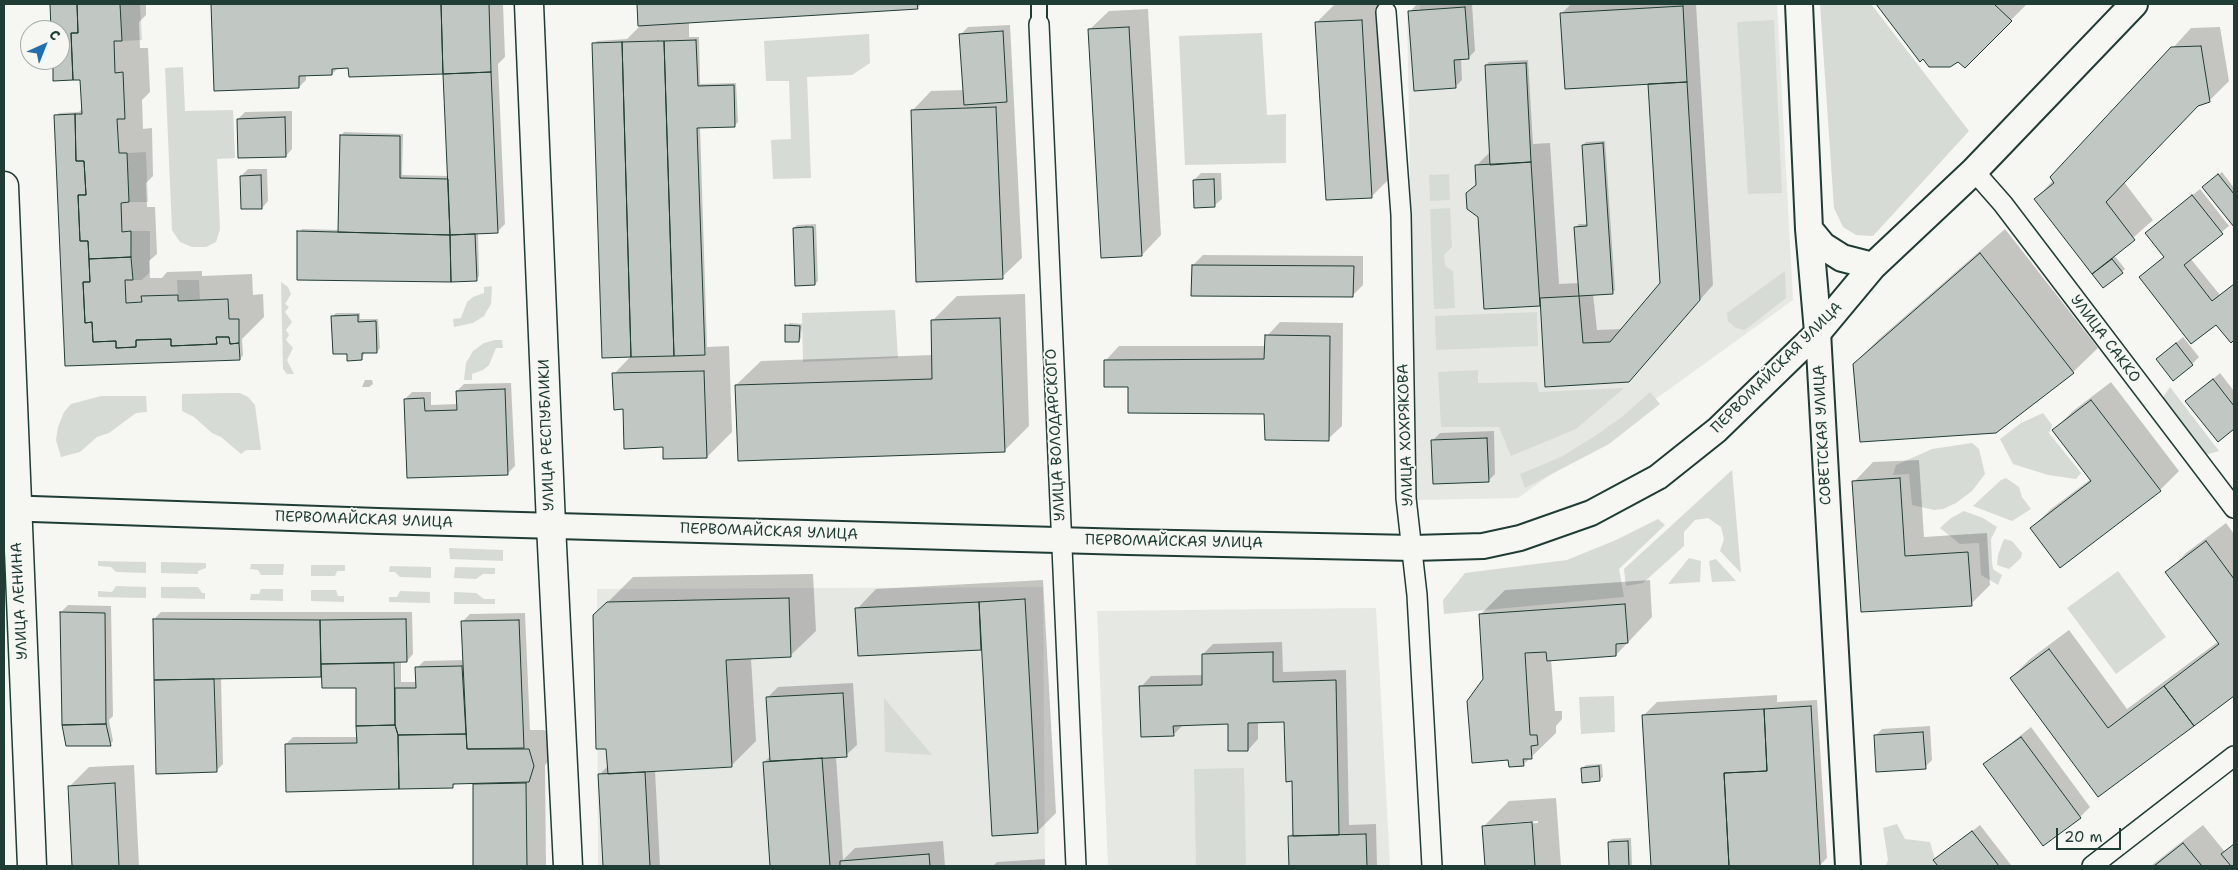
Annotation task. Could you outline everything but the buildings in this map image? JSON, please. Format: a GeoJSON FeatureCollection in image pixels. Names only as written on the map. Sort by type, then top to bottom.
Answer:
{"type":"FeatureCollection","features":[{"type":"Feature","properties":{"kind":"main road","name":"УЛИЦА РЕСПУБЛИКИ"},"geometry":{"type":"LineString","coordinates":[[529,4],[551,525],[568,866]]}},
{"type":"Feature","properties":{"kind":"main road","name":"СОВЕТСКАЯ УЛИЦА"},"geometry":{"type":"LineString","coordinates":[[1798,4],[1809,229],[1818,332]]}},
{"type":"Feature","properties":{"kind":"main road","name":"ПЕРВОМАЙСКАЯ УЛИЦА"},"geometry":{"type":"LineString","coordinates":[[1818,332],[1873,266],[1974,171],[2134,4]]}},
{"type":"Feature","properties":{"kind":"main road","name":"УЛИЦА ЛЕНИНА"},"geometry":{"type":"LineString","coordinates":[[4,186],[10,508],[32,866]]}},
{"type":"Feature","properties":{"kind":"main road"},"geometry":{"type":"LineString","coordinates":[[1809,229],[1823,246],[1842,258],[1873,266]]}},
{"type":"Feature","properties":{"kind":"street","name":"УЛИЦА ВОЛОДАРСКОГО"},"geometry":{"type":"LineString","coordinates":[[1039,4],[1076,866]]}},
{"type":"Feature","properties":{"kind":"street","name":"УЛИЦА ХОХРЯКОВА"},"geometry":{"type":"LineString","coordinates":[[1386,8],[1401,215],[1406,498],[1413,548],[1432,866]]}},
{"type":"Feature","properties":{"kind":"street","name":"УЛИЦА САККО"},"geometry":{"type":"LineString","coordinates":[[1974,171],[2002,204],[2234,508]]}},
{"type":"Feature","properties":{"kind":"street","name":"ПЕРВОМАЙСКАЯ УЛИЦА"},"geometry":{"type":"LineString","coordinates":[[10,508],[1062,540],[1413,548],[1483,546],[1520,538],[1591,513],[1625,496],[1665,471],[1717,430],[1818,332]]}},
{"type":"Feature","properties":{"kind":"street","name":"СОВЕТСКАЯ УЛИЦА"},"geometry":{"type":"LineString","coordinates":[[1818,332],[1848,866]]}},
{"type":"Feature","properties":{"kind":"street"},"geometry":{"type":"LineString","coordinates":[[2092,866],[2234,756]]}},
{"type":"Feature","properties":{"kind":"shaded area"},"geometry":{"type":"Polygon","coordinates":[[[120,4],[140,4],[142,40],[122,41],[120,4]]]}},
{"type":"Feature","properties":{"kind":"shaded area"},"geometry":{"type":"Polygon","coordinates":[[[1420,4],[1777,4],[1793,300],[1518,498],[1416,500],[1407,11],[1420,10],[1420,4]]]}},
{"type":"Feature","properties":{"kind":"shaded area"},"geometry":{"type":"Polygon","coordinates":[[[1820,4],[1871,4],[1969,131],[1873,236],[1856,235],[1843,227],[1834,208],[1820,4]]]}},
{"type":"Feature","properties":{"kind":"shaded area"},"geometry":{"type":"Polygon","coordinates":[[[1774,20],[1782,193],[1748,194],[1737,22],[1774,20]]]}},
{"type":"Feature","properties":{"kind":"shaded area"},"geometry":{"type":"Polygon","coordinates":[[[1262,33],[1267,115],[1286,114],[1286,163],[1185,165],[1179,36],[1262,33]]]}},
{"type":"Feature","properties":{"kind":"shaded area"},"geometry":{"type":"Polygon","coordinates":[[[869,34],[870,63],[852,75],[807,77],[811,178],[773,179],[771,140],[791,139],[789,81],[766,81],[764,41],[869,34]]]}},
{"type":"Feature","properties":{"kind":"shaded area"},"geometry":{"type":"Polygon","coordinates":[[[183,67],[185,111],[233,110],[235,158],[217,159],[220,229],[216,242],[206,247],[192,247],[180,242],[172,230],[165,68],[183,67]]]}},
{"type":"Feature","properties":{"kind":"shaded area"},"geometry":{"type":"Polygon","coordinates":[[[146,152],[148,202],[129,202],[127,153],[146,152]]]}},
{"type":"Feature","properties":{"kind":"shaded area"},"geometry":{"type":"Polygon","coordinates":[[[1449,174],[1450,200],[1430,201],[1429,175],[1449,174]]]}},
{"type":"Feature","properties":{"kind":"shaded area"},"geometry":{"type":"Polygon","coordinates":[[[1450,208],[1452,247],[1444,255],[1445,266],[1453,271],[1455,308],[1434,309],[1430,209],[1450,208]]]}},
{"type":"Feature","properties":{"kind":"shaded area"},"geometry":{"type":"Polygon","coordinates":[[[131,231],[150,231],[150,272],[142,280],[133,280],[131,231]]]}},
{"type":"Feature","properties":{"kind":"shaded area"},"geometry":{"type":"Polygon","coordinates":[[[1785,271],[1786,298],[1745,330],[1736,328],[1728,321],[1727,313],[1785,271]]]}},
{"type":"Feature","properties":{"kind":"shaded area"},"geometry":{"type":"Polygon","coordinates":[[[177,280],[199,280],[200,300],[178,301],[177,280]]]}},
{"type":"Feature","properties":{"kind":"shaded area"},"geometry":{"type":"Polygon","coordinates":[[[281,282],[288,287],[291,294],[285,304],[289,307],[285,312],[292,322],[286,330],[289,335],[286,340],[293,348],[287,360],[294,374],[287,374],[283,369],[281,282]]]}},
{"type":"Feature","properties":{"kind":"shaded area"},"geometry":{"type":"Polygon","coordinates":[[[492,286],[491,304],[484,316],[473,323],[454,327],[453,319],[461,318],[467,302],[473,297],[484,293],[484,287],[492,286]]]}},
{"type":"Feature","properties":{"kind":"shaded area"},"geometry":{"type":"Polygon","coordinates":[[[895,310],[898,358],[803,362],[802,313],[895,310]]]}},
{"type":"Feature","properties":{"kind":"shaded area"},"geometry":{"type":"Polygon","coordinates":[[[1537,312],[1538,346],[1436,350],[1435,316],[1537,312]]]}},
{"type":"Feature","properties":{"kind":"shaded area"},"geometry":{"type":"Polygon","coordinates":[[[502,340],[503,348],[496,348],[489,365],[483,370],[472,374],[472,380],[464,380],[466,363],[473,351],[484,343],[502,340]]]}},
{"type":"Feature","properties":{"kind":"shaded area"},"geometry":{"type":"Polygon","coordinates":[[[1478,370],[1478,383],[1537,382],[1539,392],[1624,388],[1576,429],[1511,456],[1499,427],[1441,427],[1438,372],[1478,370]]]}},
{"type":"Feature","properties":{"kind":"shaded area"},"geometry":{"type":"Polygon","coordinates":[[[2170,387],[2219,451],[2205,455],[2162,399],[2170,387]]]}},
{"type":"Feature","properties":{"kind":"shaded area"},"geometry":{"type":"Polygon","coordinates":[[[1650,392],[1660,404],[1609,444],[1525,488],[1520,474],[1561,457],[1592,438],[1622,417],[1650,392]]]}},
{"type":"Feature","properties":{"kind":"shaded area"},"geometry":{"type":"Polygon","coordinates":[[[240,393],[248,397],[255,405],[261,450],[246,450],[241,454],[194,417],[182,411],[182,394],[240,393]]]}},
{"type":"Feature","properties":{"kind":"shaded area"},"geometry":{"type":"Polygon","coordinates":[[[101,396],[146,396],[147,412],[136,413],[109,433],[97,437],[80,452],[61,457],[56,440],[58,427],[64,412],[71,404],[101,396]]]}},
{"type":"Feature","properties":{"kind":"shaded area"},"geometry":{"type":"Polygon","coordinates":[[[2043,413],[2052,425],[2049,433],[2081,473],[2076,479],[2048,475],[2013,464],[2000,439],[2021,423],[2043,413]]]}},
{"type":"Feature","properties":{"kind":"shaded area"},"geometry":{"type":"Polygon","coordinates":[[[1972,443],[1979,449],[1985,474],[1972,491],[1956,503],[1943,509],[1934,510],[1912,505],[1909,474],[1893,475],[1896,465],[1932,449],[1972,443]]]}},
{"type":"Feature","properties":{"kind":"shaded area"},"geometry":{"type":"Polygon","coordinates":[[[1732,470],[1741,573],[1720,551],[1724,539],[1721,527],[1708,518],[1695,520],[1684,532],[1684,546],[1643,583],[1626,586],[1624,569],[1732,470]]]}},
{"type":"Feature","properties":{"kind":"shaded area"},"geometry":{"type":"Polygon","coordinates":[[[2006,478],[2019,487],[2022,497],[2031,509],[2012,521],[1973,506],[2001,480],[2006,478]]]}},
{"type":"Feature","properties":{"kind":"shaded area"},"geometry":{"type":"Polygon","coordinates":[[[1964,511],[1983,518],[1997,527],[1991,539],[1993,569],[2002,575],[1998,585],[1981,575],[1979,543],[1960,544],[1940,528],[1951,518],[1964,511]]]}},
{"type":"Feature","properties":{"kind":"shaded area"},"geometry":{"type":"Polygon","coordinates":[[[1658,519],[1665,525],[1619,569],[1624,597],[1444,614],[1443,600],[1465,573],[1567,560],[1616,540],[1658,519]]]}},
{"type":"Feature","properties":{"kind":"shaded area"},"geometry":{"type":"Polygon","coordinates":[[[2004,539],[2012,541],[2022,553],[2021,558],[2009,569],[1997,565],[1998,555],[2004,539]]]}},
{"type":"Feature","properties":{"kind":"shaded area"},"geometry":{"type":"Polygon","coordinates":[[[449,548],[503,550],[503,561],[450,559],[449,548]]]}},
{"type":"Feature","properties":{"kind":"shaded area"},"geometry":{"type":"Polygon","coordinates":[[[1689,558],[1701,561],[1700,582],[1668,584],[1689,558]]]}},
{"type":"Feature","properties":{"kind":"shaded area"},"geometry":{"type":"Polygon","coordinates":[[[1716,559],[1736,581],[1712,582],[1709,561],[1716,559]]]}},
{"type":"Feature","properties":{"kind":"shaded area"},"geometry":{"type":"Polygon","coordinates":[[[98,561],[146,562],[146,573],[116,572],[111,567],[98,566],[98,561]]]}},
{"type":"Feature","properties":{"kind":"shaded area"},"geometry":{"type":"Polygon","coordinates":[[[161,562],[206,563],[206,568],[198,571],[198,574],[161,573],[161,562]]]}},
{"type":"Feature","properties":{"kind":"shaded area"},"geometry":{"type":"Polygon","coordinates":[[[251,564],[284,564],[283,575],[261,575],[258,570],[250,569],[251,564]]]}},
{"type":"Feature","properties":{"kind":"shaded area"},"geometry":{"type":"Polygon","coordinates":[[[311,565],[345,565],[345,571],[337,571],[335,576],[311,576],[311,565]]]}},
{"type":"Feature","properties":{"kind":"shaded area"},"geometry":{"type":"Polygon","coordinates":[[[390,566],[431,567],[431,578],[400,577],[395,572],[389,572],[390,566]]]}},
{"type":"Feature","properties":{"kind":"shaded area"},"geometry":{"type":"Polygon","coordinates":[[[455,567],[495,568],[495,574],[483,574],[476,579],[454,578],[455,567]]]}},
{"type":"Feature","properties":{"kind":"shaded area"},"geometry":{"type":"Polygon","coordinates":[[[2118,571],[2166,637],[2116,674],[2067,608],[2118,571]]]}},
{"type":"Feature","properties":{"kind":"shaded area"},"geometry":{"type":"Polygon","coordinates":[[[116,586],[146,587],[146,598],[98,597],[98,591],[112,592],[116,586]]]}},
{"type":"Feature","properties":{"kind":"shaded area"},"geometry":{"type":"Polygon","coordinates":[[[161,587],[198,587],[202,593],[205,593],[205,599],[161,598],[161,587]]]}},
{"type":"Feature","properties":{"kind":"shaded area"},"geometry":{"type":"Polygon","coordinates":[[[1043,587],[1045,866],[598,866],[597,589],[1043,587]]]}},
{"type":"Feature","properties":{"kind":"shaded area"},"geometry":{"type":"Polygon","coordinates":[[[261,589],[283,589],[283,601],[250,600],[251,594],[259,594],[261,589]]]}},
{"type":"Feature","properties":{"kind":"shaded area"},"geometry":{"type":"Polygon","coordinates":[[[311,590],[336,590],[338,596],[344,596],[344,602],[311,601],[311,590]]]}},
{"type":"Feature","properties":{"kind":"shaded area"},"geometry":{"type":"Polygon","coordinates":[[[400,591],[430,592],[430,603],[389,602],[389,597],[397,597],[400,591]]]}},
{"type":"Feature","properties":{"kind":"shaded area"},"geometry":{"type":"Polygon","coordinates":[[[454,592],[476,593],[484,599],[495,599],[495,604],[454,604],[454,592]]]}},
{"type":"Feature","properties":{"kind":"shaded area"},"geometry":{"type":"Polygon","coordinates":[[[1376,608],[1390,866],[1108,866],[1097,611],[1376,608]]]}},
{"type":"Feature","properties":{"kind":"shaded area"},"geometry":{"type":"Polygon","coordinates":[[[1614,696],[1615,732],[1581,734],[1579,697],[1614,696]]]}},
{"type":"Feature","properties":{"kind":"shaded area"},"geometry":{"type":"Polygon","coordinates":[[[884,698],[932,755],[885,752],[884,698]]]}},
{"type":"Feature","properties":{"kind":"shaded area"},"geometry":{"type":"Polygon","coordinates":[[[1244,768],[1246,866],[1196,866],[1194,769],[1244,768]]]}},
{"type":"Feature","properties":{"kind":"shaded area"},"geometry":{"type":"Polygon","coordinates":[[[1897,824],[1905,839],[1930,842],[1937,866],[1886,866],[1888,860],[1883,828],[1897,824]]]}}]}
